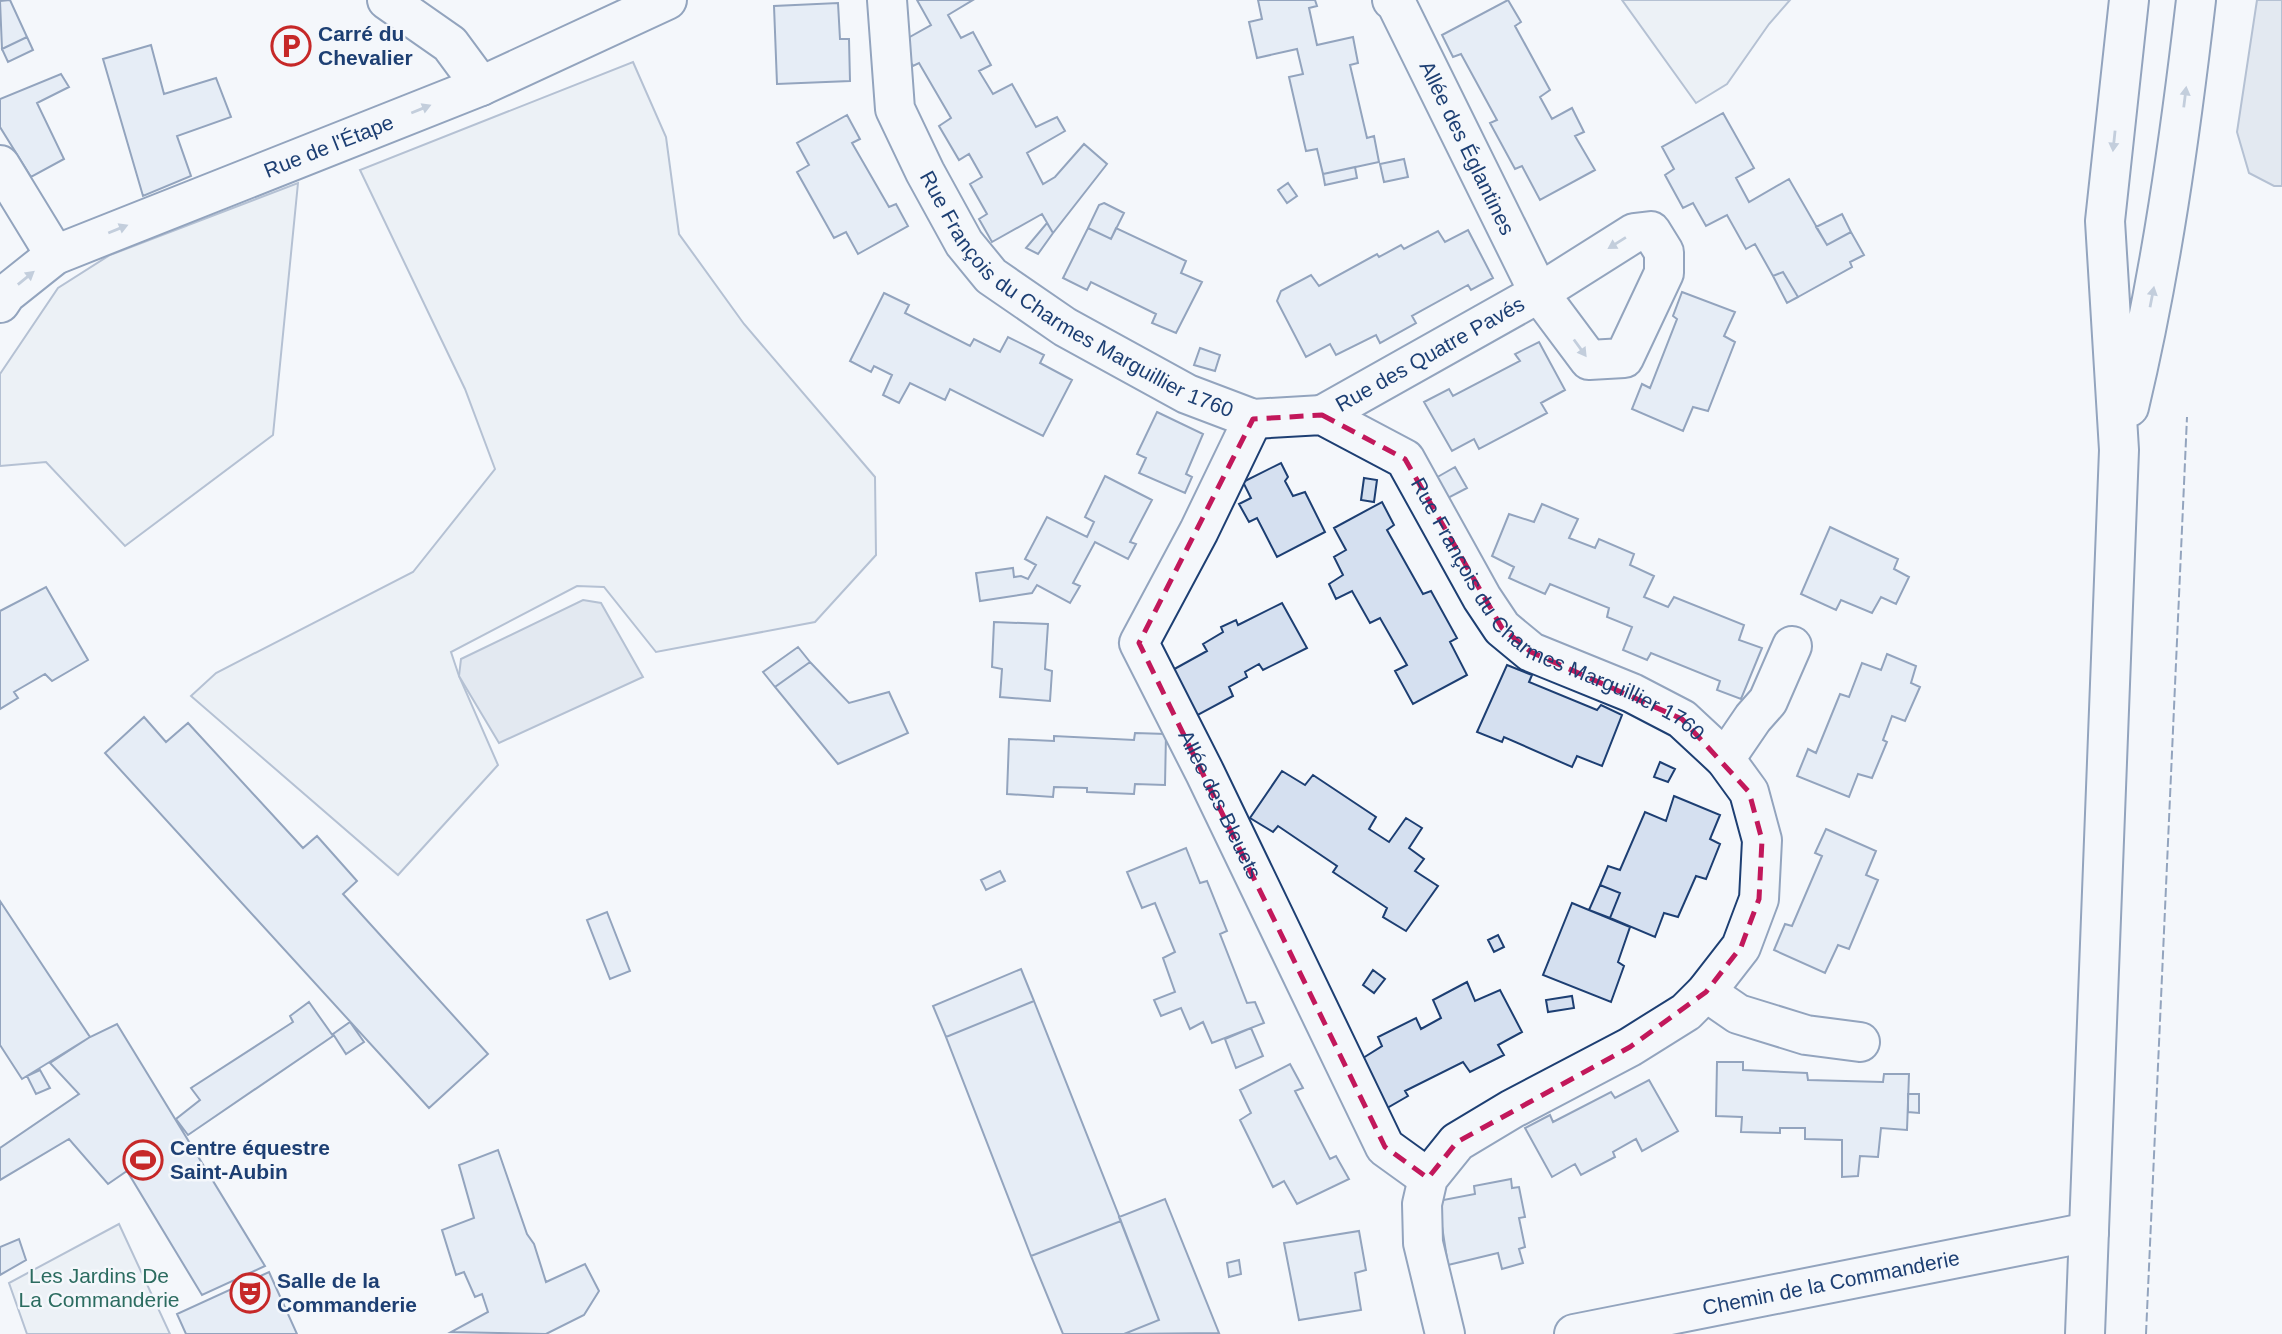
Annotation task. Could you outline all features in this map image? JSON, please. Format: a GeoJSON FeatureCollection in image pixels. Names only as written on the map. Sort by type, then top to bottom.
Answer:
{"type":"FeatureCollection","features":[{"type":"Feature","properties":{"kind":"street"},"geometry":{"type":"LineString","coordinates":[[387,0],[450,44],[481,86]]}},
{"type":"Feature","properties":{"kind":"street","name":"Rue de l'Étape"},"geometry":{"type":"LineString","coordinates":[[0,303],[6,294],[55,255],[481,86],[667,0]]}},
{"type":"Feature","properties":{"kind":"street","name":"Rue François du Charmes Marguillier 1760"},"geometry":{"type":"LineString","coordinates":[[887,0],[895,109],[925,172],[964,243],[991,276],[1065,327],[1187,394],[1253,419],[1322,415],[1405,459],[1482,598],[1502,628],[1531,652],[1632,694],[1682,719],[1725,759],[1749,792],[1762,840],[1759,898],[1741,947],[1706,992],[1686,1012],[1630,1047],[1512,1109],[1457,1142],[1428,1178],[1422,1204],[1423,1243],[1445,1334]]}},
{"type":"Feature","properties":{"kind":"street"},"geometry":{"type":"LineString","coordinates":[[2085,1334],[2119,450],[2105,220],[2129,0]]}},
{"type":"Feature","properties":{"kind":"street"},"geometry":{"type":"LineString","coordinates":[[2119,450],[2140,364],[2172,189],[2196,0]]}},
{"type":"Feature","properties":{"kind":"street","name":"Allée des Églantines"},"geometry":{"type":"LineString","coordinates":[[1400,1],[1539,293]]}},
{"type":"Feature","properties":{"kind":"street"},"geometry":{"type":"LineString","coordinates":[[0,165],[55,255]]}},
{"type":"Feature","properties":{"kind":"street","name":"Rue des Quatre Pavés"},"geometry":{"type":"LineString","coordinates":[[1322,415],[1539,293]]}},
{"type":"Feature","properties":{"kind":"street","name":"Allée des Bleuets"},"geometry":{"type":"LineString","coordinates":[[1253,419],[1199,531],[1139,643],[1205,773],[1385,1147],[1428,1178]]}},
{"type":"Feature","properties":{"kind":"street"},"geometry":{"type":"LineString","coordinates":[[1725,759],[1768,701],[1792,646]]}},
{"type":"Feature","properties":{"kind":"street"},"geometry":{"type":"LineString","coordinates":[[1706,992],[1738,1014],[1806,1035],[1860,1042]]}},
{"type":"Feature","properties":{"kind":"street","name":"Chemin de la Commanderie"},"geometry":{"type":"LineString","coordinates":[[1574,1334],[2089,1232]]}},
{"type":"Feature","properties":{"kind":"highlighted area"},"geometry":{"type":"Polygon","coordinates":[[[1322,415],[1405,459],[1502,628],[1531,652],[1682,719],[1749,792],[1762,840],[1759,899],[1741,947],[1706,992],[1630,1047],[1457,1142],[1428,1178],[1385,1147],[1139,643],[1253,419],[1322,415]]]}},
{"type":"Feature","properties":{"kind":"green space"},"geometry":{"type":"Polygon","coordinates":[[[1622,0],[1790,0],[1769,24],[1727,84],[1696,103],[1622,0]]]}},
{"type":"Feature","properties":{"kind":"green space"},"geometry":{"type":"Polygon","coordinates":[[[633,62],[666,137],[679,234],[744,324],[875,477],[876,555],[815,622],[656,652],[604,587],[577,586],[451,652],[498,765],[398,875],[191,696],[216,673],[413,572],[495,469],[465,389],[360,170],[633,62]]]}},
{"type":"Feature","properties":{"kind":"green space"},"geometry":{"type":"Polygon","coordinates":[[[298,183],[273,435],[125,546],[46,462],[0,466],[0,374],[58,288],[110,255],[298,183]]]}},
{"type":"Feature","properties":{"kind":"green space","name":"Les Jardins De La Commanderie"},"geometry":{"type":"Polygon","coordinates":[[[119,1224],[170,1334],[27,1334],[9,1283],[119,1224]]]}},
{"type":"Feature","properties":{"kind":"shaded area"},"geometry":{"type":"Polygon","coordinates":[[[2257,0],[2282,0],[2282,186],[2274,186],[2249,173],[2237,132],[2257,0]]]}},
{"type":"Feature","properties":{"kind":"shaded area"},"geometry":{"type":"Polygon","coordinates":[[[583,600],[601,603],[643,677],[499,743],[459,676],[461,659],[583,600]]]}},
{"type":"Feature","properties":{"kind":"building"},"geometry":{"type":"Polygon","coordinates":[[[10,0],[27,37],[2,49],[0,1],[10,0]]]}},
{"type":"Feature","properties":{"kind":"building"},"geometry":{"type":"Polygon","coordinates":[[[917,0],[973,0],[948,15],[961,38],[973,32],[991,65],[979,71],[993,94],[1012,84],[1036,127],[1057,117],[1065,131],[1027,153],[1043,184],[1055,177],[1084,144],[1107,164],[1053,233],[1042,214],[992,242],[979,219],[987,214],[970,184],[982,177],[969,154],[959,160],[939,126],[951,118],[919,63],[913,66],[899,43],[931,25],[917,0]]]}},
{"type":"Feature","properties":{"kind":"building"},"geometry":{"type":"Polygon","coordinates":[[[1258,0],[1315,0],[1317,6],[1309,8],[1317,45],[1353,37],[1358,63],[1350,65],[1367,138],[1374,136],[1379,162],[1323,174],[1317,149],[1306,151],[1289,77],[1303,74],[1297,49],[1257,58],[1249,22],[1262,19],[1258,0]]]}},
{"type":"Feature","properties":{"kind":"building"},"geometry":{"type":"Polygon","coordinates":[[[1508,0],[1521,22],[1515,26],[1550,90],[1540,97],[1552,119],[1572,108],[1584,132],[1575,136],[1595,170],[1540,200],[1522,166],[1515,169],[1490,123],[1497,120],[1461,54],[1453,57],[1442,35],[1508,0]]]}},
{"type":"Feature","properties":{"kind":"building"},"geometry":{"type":"Polygon","coordinates":[[[838,3],[840,39],[849,39],[850,81],[777,84],[774,6],[838,3]]]}},
{"type":"Feature","properties":{"kind":"building"},"geometry":{"type":"Polygon","coordinates":[[[27,37],[33,50],[8,62],[2,49],[27,37]]]}},
{"type":"Feature","properties":{"kind":"building"},"geometry":{"type":"Polygon","coordinates":[[[151,45],[164,94],[216,78],[231,117],[177,136],[191,176],[143,196],[103,59],[151,45]]]}},
{"type":"Feature","properties":{"kind":"building"},"geometry":{"type":"Polygon","coordinates":[[[61,74],[69,87],[37,103],[64,159],[31,177],[0,127],[0,99],[61,74]]]}},
{"type":"Feature","properties":{"kind":"building"},"geometry":{"type":"Polygon","coordinates":[[[1723,113],[1754,168],[1736,178],[1749,202],[1789,179],[1827,245],[1851,232],[1864,255],[1850,262],[1852,267],[1798,297],[1783,272],[1773,276],[1755,244],[1746,249],[1727,215],[1706,226],[1693,203],[1683,208],[1665,175],[1674,169],[1662,147],[1723,113]]]}},
{"type":"Feature","properties":{"kind":"building"},"geometry":{"type":"Polygon","coordinates":[[[847,115],[860,139],[852,143],[889,207],[896,204],[908,226],[858,254],[846,232],[834,238],[797,172],[809,165],[797,143],[847,115]]]}},
{"type":"Feature","properties":{"kind":"building"},"geometry":{"type":"Polygon","coordinates":[[[1404,159],[1408,177],[1384,182],[1380,164],[1404,159]]]}},
{"type":"Feature","properties":{"kind":"building"},"geometry":{"type":"Polygon","coordinates":[[[1355,167],[1357,178],[1325,185],[1323,174],[1355,167]]]}},
{"type":"Feature","properties":{"kind":"building"},"geometry":{"type":"Polygon","coordinates":[[[1288,183],[1297,196],[1287,203],[1278,190],[1288,183]]]}},
{"type":"Feature","properties":{"kind":"building"},"geometry":{"type":"Polygon","coordinates":[[[1104,203],[1124,213],[1111,239],[1088,228],[1099,205],[1104,203]]]}},
{"type":"Feature","properties":{"kind":"building"},"geometry":{"type":"Polygon","coordinates":[[[1842,214],[1851,232],[1827,245],[1816,227],[1842,214]]]}},
{"type":"Feature","properties":{"kind":"building"},"geometry":{"type":"Polygon","coordinates":[[[1047,223],[1053,233],[1038,254],[1026,248],[1047,223]]]}},
{"type":"Feature","properties":{"kind":"building"},"geometry":{"type":"Polygon","coordinates":[[[1088,228],[1111,239],[1116,228],[1186,261],[1181,273],[1202,282],[1176,333],[1152,323],[1156,314],[1091,282],[1087,290],[1063,278],[1088,228]]]}},
{"type":"Feature","properties":{"kind":"building"},"geometry":{"type":"Polygon","coordinates":[[[1468,230],[1493,278],[1471,290],[1468,285],[1412,316],[1416,323],[1380,343],[1376,335],[1336,355],[1330,344],[1306,357],[1277,301],[1281,291],[1311,275],[1319,286],[1377,254],[1379,257],[1401,245],[1404,249],[1438,231],[1445,242],[1468,230]]]}},
{"type":"Feature","properties":{"kind":"building"},"geometry":{"type":"Polygon","coordinates":[[[1783,272],[1798,297],[1787,303],[1773,276],[1783,272]]]}},
{"type":"Feature","properties":{"kind":"building"},"geometry":{"type":"Polygon","coordinates":[[[1682,292],[1735,312],[1724,336],[1735,342],[1708,411],[1693,407],[1683,431],[1632,409],[1642,384],[1650,388],[1677,319],[1673,316],[1682,292]]]}},
{"type":"Feature","properties":{"kind":"building"},"geometry":{"type":"Polygon","coordinates":[[[884,293],[909,305],[905,313],[970,346],[974,339],[1000,352],[1008,337],[1044,355],[1040,363],[1072,380],[1043,436],[950,389],[945,400],[910,383],[899,403],[883,395],[892,375],[874,366],[871,372],[850,361],[884,293]]]}},
{"type":"Feature","properties":{"kind":"building"},"geometry":{"type":"Polygon","coordinates":[[[1539,342],[1565,390],[1541,403],[1547,413],[1479,449],[1474,439],[1452,451],[1424,402],[1449,389],[1453,396],[1520,361],[1515,354],[1539,342]]]}},
{"type":"Feature","properties":{"kind":"building"},"geometry":{"type":"Polygon","coordinates":[[[1200,348],[1220,355],[1215,371],[1194,365],[1200,348]]]}},
{"type":"Feature","properties":{"kind":"building"},"geometry":{"type":"Polygon","coordinates":[[[1157,412],[1203,434],[1186,474],[1192,477],[1185,493],[1139,473],[1146,458],[1137,454],[1157,412]]]}},
{"type":"Feature","properties":{"kind":"building"},"geometry":{"type":"Polygon","coordinates":[[[1281,463],[1288,477],[1285,481],[1293,496],[1305,492],[1325,532],[1277,557],[1257,518],[1249,522],[1239,504],[1251,498],[1243,482],[1281,463]]]}},
{"type":"Feature","properties":{"kind":"building"},"geometry":{"type":"Polygon","coordinates":[[[1455,467],[1467,488],[1446,499],[1434,479],[1455,467]]]}},
{"type":"Feature","properties":{"kind":"building"},"geometry":{"type":"Polygon","coordinates":[[[1105,476],[1152,500],[1130,542],[1136,544],[1128,559],[1095,542],[1073,583],[1080,586],[1070,603],[1037,585],[1032,593],[980,601],[976,573],[1013,568],[1014,577],[1028,579],[1036,565],[1025,559],[1047,517],[1087,537],[1094,522],[1085,517],[1105,476]]]}},
{"type":"Feature","properties":{"kind":"building"},"geometry":{"type":"Polygon","coordinates":[[[1364,478],[1377,480],[1374,502],[1361,500],[1364,478]]]}},
{"type":"Feature","properties":{"kind":"building"},"geometry":{"type":"Polygon","coordinates":[[[1382,502],[1394,525],[1387,530],[1423,594],[1431,591],[1457,638],[1450,642],[1467,675],[1413,704],[1395,671],[1407,665],[1380,618],[1370,623],[1352,591],[1336,599],[1329,584],[1343,575],[1334,557],[1346,550],[1334,528],[1382,502]]]}},
{"type":"Feature","properties":{"kind":"building"},"geometry":{"type":"Polygon","coordinates":[[[1542,504],[1578,519],[1569,538],[1595,548],[1599,539],[1634,554],[1630,565],[1654,576],[1644,597],[1668,607],[1674,597],[1744,625],[1739,640],[1762,648],[1741,699],[1717,690],[1720,681],[1651,653],[1647,660],[1623,650],[1632,627],[1607,617],[1609,608],[1550,584],[1545,594],[1509,578],[1514,567],[1492,556],[1509,514],[1534,522],[1542,504]]]}},
{"type":"Feature","properties":{"kind":"building"},"geometry":{"type":"Polygon","coordinates":[[[1830,527],[1898,559],[1894,569],[1909,577],[1896,604],[1881,597],[1872,613],[1841,600],[1836,610],[1801,594],[1830,527]]]}},
{"type":"Feature","properties":{"kind":"building"},"geometry":{"type":"Polygon","coordinates":[[[46,587],[88,660],[52,681],[45,674],[14,692],[18,698],[0,709],[0,611],[46,587]]]}},
{"type":"Feature","properties":{"kind":"building"},"geometry":{"type":"Polygon","coordinates":[[[1282,603],[1307,648],[1263,670],[1259,664],[1245,672],[1247,677],[1229,687],[1233,696],[1194,717],[1169,672],[1207,651],[1203,644],[1223,632],[1221,627],[1236,620],[1238,625],[1282,603]]]}},
{"type":"Feature","properties":{"kind":"building"},"geometry":{"type":"Polygon","coordinates":[[[994,622],[1048,624],[1045,669],[1052,671],[1050,701],[1000,697],[1002,669],[992,667],[994,622]]]}},
{"type":"Feature","properties":{"kind":"building"},"geometry":{"type":"Polygon","coordinates":[[[798,647],[810,662],[775,687],[763,672],[798,647]]]}},
{"type":"Feature","properties":{"kind":"building"},"geometry":{"type":"Polygon","coordinates":[[[1887,654],[1916,666],[1911,683],[1920,687],[1905,721],[1892,716],[1883,740],[1887,742],[1872,778],[1858,774],[1849,797],[1797,776],[1808,749],[1816,753],[1840,694],[1849,697],[1862,663],[1881,670],[1887,654]]]}},
{"type":"Feature","properties":{"kind":"building"},"geometry":{"type":"Polygon","coordinates":[[[810,662],[849,703],[889,692],[908,733],[838,764],[775,687],[810,662]]]}},
{"type":"Feature","properties":{"kind":"building"},"geometry":{"type":"Polygon","coordinates":[[[1507,665],[1532,675],[1529,682],[1597,710],[1601,705],[1622,715],[1602,766],[1577,756],[1572,767],[1504,737],[1502,742],[1477,732],[1507,665]]]}},
{"type":"Feature","properties":{"kind":"building"},"geometry":{"type":"Polygon","coordinates":[[[144,717],[166,742],[188,723],[303,848],[317,836],[357,881],[343,894],[488,1054],[429,1108],[105,753],[144,717]]]}},
{"type":"Feature","properties":{"kind":"building"},"geometry":{"type":"Polygon","coordinates":[[[1135,733],[1166,734],[1165,785],[1135,784],[1134,794],[1087,792],[1087,788],[1054,787],[1053,797],[1007,794],[1009,739],[1054,741],[1054,736],[1134,740],[1135,733]]]}},
{"type":"Feature","properties":{"kind":"building"},"geometry":{"type":"Polygon","coordinates":[[[1660,762],[1675,769],[1668,782],[1654,777],[1660,762]]]}},
{"type":"Feature","properties":{"kind":"building"},"geometry":{"type":"Polygon","coordinates":[[[1282,771],[1305,785],[1313,775],[1376,817],[1369,829],[1389,842],[1406,818],[1422,828],[1409,848],[1424,859],[1415,871],[1438,886],[1406,931],[1383,917],[1387,908],[1333,872],[1337,866],[1278,826],[1273,832],[1250,818],[1282,771]]]}},
{"type":"Feature","properties":{"kind":"building"},"geometry":{"type":"Polygon","coordinates":[[[1674,796],[1720,815],[1710,839],[1720,844],[1706,879],[1696,876],[1678,917],[1664,913],[1655,937],[1610,918],[1620,893],[1600,885],[1608,866],[1620,870],[1645,812],[1666,821],[1674,796]]]}},
{"type":"Feature","properties":{"kind":"building"},"geometry":{"type":"Polygon","coordinates":[[[1826,829],[1876,851],[1866,875],[1878,880],[1849,949],[1838,945],[1825,973],[1774,950],[1785,924],[1792,926],[1822,856],[1815,853],[1826,829]]]}},
{"type":"Feature","properties":{"kind":"building"},"geometry":{"type":"Polygon","coordinates":[[[1186,848],[1200,883],[1207,881],[1227,931],[1220,934],[1247,1003],[1255,1002],[1264,1023],[1212,1043],[1203,1022],[1190,1029],[1181,1008],[1161,1016],[1154,1000],[1175,992],[1163,958],[1175,952],[1155,903],[1142,908],[1127,872],[1186,848]]]}},
{"type":"Feature","properties":{"kind":"building"},"geometry":{"type":"Polygon","coordinates":[[[1000,871],[1005,881],[986,890],[981,880],[1000,871]]]}},
{"type":"Feature","properties":{"kind":"building"},"geometry":{"type":"Polygon","coordinates":[[[1600,885],[1620,893],[1610,918],[1589,910],[1600,885]]]}},
{"type":"Feature","properties":{"kind":"building"},"geometry":{"type":"Polygon","coordinates":[[[0,901],[90,1037],[22,1079],[0,1045],[0,901]]]}},
{"type":"Feature","properties":{"kind":"building"},"geometry":{"type":"Polygon","coordinates":[[[1572,903],[1630,927],[1618,962],[1624,966],[1611,1002],[1543,975],[1572,903]]]}},
{"type":"Feature","properties":{"kind":"building"},"geometry":{"type":"Polygon","coordinates":[[[607,912],[630,971],[610,979],[587,920],[607,912]]]}},
{"type":"Feature","properties":{"kind":"building"},"geometry":{"type":"Polygon","coordinates":[[[1498,935],[1504,947],[1494,952],[1488,940],[1498,935]]]}},
{"type":"Feature","properties":{"kind":"building"},"geometry":{"type":"Polygon","coordinates":[[[1021,969],[1034,1001],[946,1037],[933,1006],[1021,969]]]}},
{"type":"Feature","properties":{"kind":"building"},"geometry":{"type":"Polygon","coordinates":[[[1373,970],[1385,979],[1374,993],[1363,985],[1373,970]]]}},
{"type":"Feature","properties":{"kind":"building"},"geometry":{"type":"Polygon","coordinates":[[[1467,982],[1475,1001],[1500,990],[1522,1032],[1498,1045],[1504,1055],[1470,1072],[1463,1062],[1405,1091],[1408,1096],[1387,1108],[1363,1058],[1382,1046],[1378,1037],[1416,1018],[1421,1029],[1441,1018],[1433,1000],[1467,982]]]}},
{"type":"Feature","properties":{"kind":"building"},"geometry":{"type":"Polygon","coordinates":[[[1572,996],[1574,1008],[1548,1012],[1546,1000],[1572,996]]]}},
{"type":"Feature","properties":{"kind":"building"},"geometry":{"type":"Polygon","coordinates":[[[1034,1001],[1121,1221],[1031,1256],[946,1037],[1034,1001]]]}},
{"type":"Feature","properties":{"kind":"building"},"geometry":{"type":"Polygon","coordinates":[[[309,1002],[333,1036],[188,1135],[176,1119],[200,1100],[191,1088],[293,1022],[290,1016],[309,1002]]]}},
{"type":"Feature","properties":{"kind":"building"},"geometry":{"type":"Polygon","coordinates":[[[350,1022],[364,1042],[346,1054],[333,1034],[350,1022]]]}},
{"type":"Feature","properties":{"kind":"building","name":"Centre équestre Saint-Aubin"},"geometry":{"type":"Polygon","coordinates":[[[117,1024],[265,1266],[202,1295],[127,1171],[108,1184],[69,1139],[0,1180],[0,1148],[79,1094],[50,1063],[90,1037],[117,1024]]]}},
{"type":"Feature","properties":{"kind":"building"},"geometry":{"type":"Polygon","coordinates":[[[1251,1028],[1263,1056],[1236,1068],[1225,1039],[1251,1028]]]}},
{"type":"Feature","properties":{"kind":"building"},"geometry":{"type":"Polygon","coordinates":[[[1717,1062],[1743,1062],[1743,1070],[1807,1073],[1808,1080],[1883,1082],[1884,1074],[1909,1074],[1907,1130],[1881,1128],[1878,1157],[1860,1156],[1858,1176],[1842,1177],[1842,1140],[1805,1139],[1805,1128],[1780,1128],[1780,1133],[1741,1132],[1742,1117],[1716,1116],[1717,1062]]]}},
{"type":"Feature","properties":{"kind":"building"},"geometry":{"type":"Polygon","coordinates":[[[1290,1064],[1303,1088],[1295,1091],[1330,1159],[1336,1156],[1349,1179],[1297,1204],[1284,1181],[1273,1187],[1240,1120],[1251,1113],[1240,1090],[1290,1064]]]}},
{"type":"Feature","properties":{"kind":"building"},"geometry":{"type":"Polygon","coordinates":[[[40,1070],[50,1088],[36,1094],[27,1076],[40,1070]]]}},
{"type":"Feature","properties":{"kind":"building"},"geometry":{"type":"Polygon","coordinates":[[[1649,1080],[1678,1131],[1642,1151],[1636,1139],[1613,1152],[1615,1157],[1581,1175],[1575,1164],[1552,1177],[1525,1128],[1550,1115],[1553,1122],[1611,1092],[1615,1098],[1649,1080]]]}},
{"type":"Feature","properties":{"kind":"building"},"geometry":{"type":"Polygon","coordinates":[[[1908,1094],[1919,1094],[1919,1113],[1908,1112],[1908,1094]]]}},
{"type":"Feature","properties":{"kind":"building"},"geometry":{"type":"Polygon","coordinates":[[[498,1150],[546,1282],[585,1264],[599,1291],[584,1315],[546,1334],[451,1332],[488,1312],[482,1294],[475,1297],[464,1272],[456,1275],[442,1230],[474,1218],[459,1165],[498,1150]]]}},
{"type":"Feature","properties":{"kind":"building"},"geometry":{"type":"Polygon","coordinates":[[[1511,1179],[1512,1188],[1519,1187],[1525,1217],[1519,1218],[1525,1247],[1519,1249],[1523,1263],[1502,1269],[1498,1253],[1448,1265],[1438,1201],[1475,1194],[1474,1186],[1511,1179]]]}},
{"type":"Feature","properties":{"kind":"building"},"geometry":{"type":"Polygon","coordinates":[[[1165,1199],[1219,1333],[1124,1334],[1159,1320],[1119,1217],[1165,1199]]]}},
{"type":"Feature","properties":{"kind":"building"},"geometry":{"type":"Polygon","coordinates":[[[1121,1221],[1159,1320],[1124,1334],[1063,1334],[1031,1256],[1121,1221]]]}},
{"type":"Feature","properties":{"kind":"building"},"geometry":{"type":"Polygon","coordinates":[[[1359,1231],[1366,1270],[1355,1273],[1361,1310],[1299,1320],[1284,1243],[1359,1231]]]}},
{"type":"Feature","properties":{"kind":"building"},"geometry":{"type":"Polygon","coordinates":[[[19,1239],[26,1260],[0,1275],[0,1247],[19,1239]]]}},
{"type":"Feature","properties":{"kind":"building"},"geometry":{"type":"Polygon","coordinates":[[[1239,1260],[1241,1274],[1229,1277],[1227,1263],[1239,1260]]]}},
{"type":"Feature","properties":{"kind":"building","name":"Salle de la Commanderie"},"geometry":{"type":"Polygon","coordinates":[[[269,1272],[297,1334],[186,1334],[177,1314],[269,1272]]]}},
{"type":"Feature","properties":{"kind":"fence"},"geometry":{"type":"LineString","coordinates":[[2146,1334],[2187,417]]}},
{"type":"Feature","properties":{"kind":"place","name":"Carré du Chevalier"},"geometry":{"type":"Point","coordinates":[291,46]}},
{"type":"Feature","properties":{"kind":"place","name":"Centre équestre Saint-Aubin"},"geometry":{"type":"Point","coordinates":[143,1160]}},
{"type":"Feature","properties":{"kind":"place","name":"Salle de la Commanderie"},"geometry":{"type":"Point","coordinates":[250,1293]}}]}
